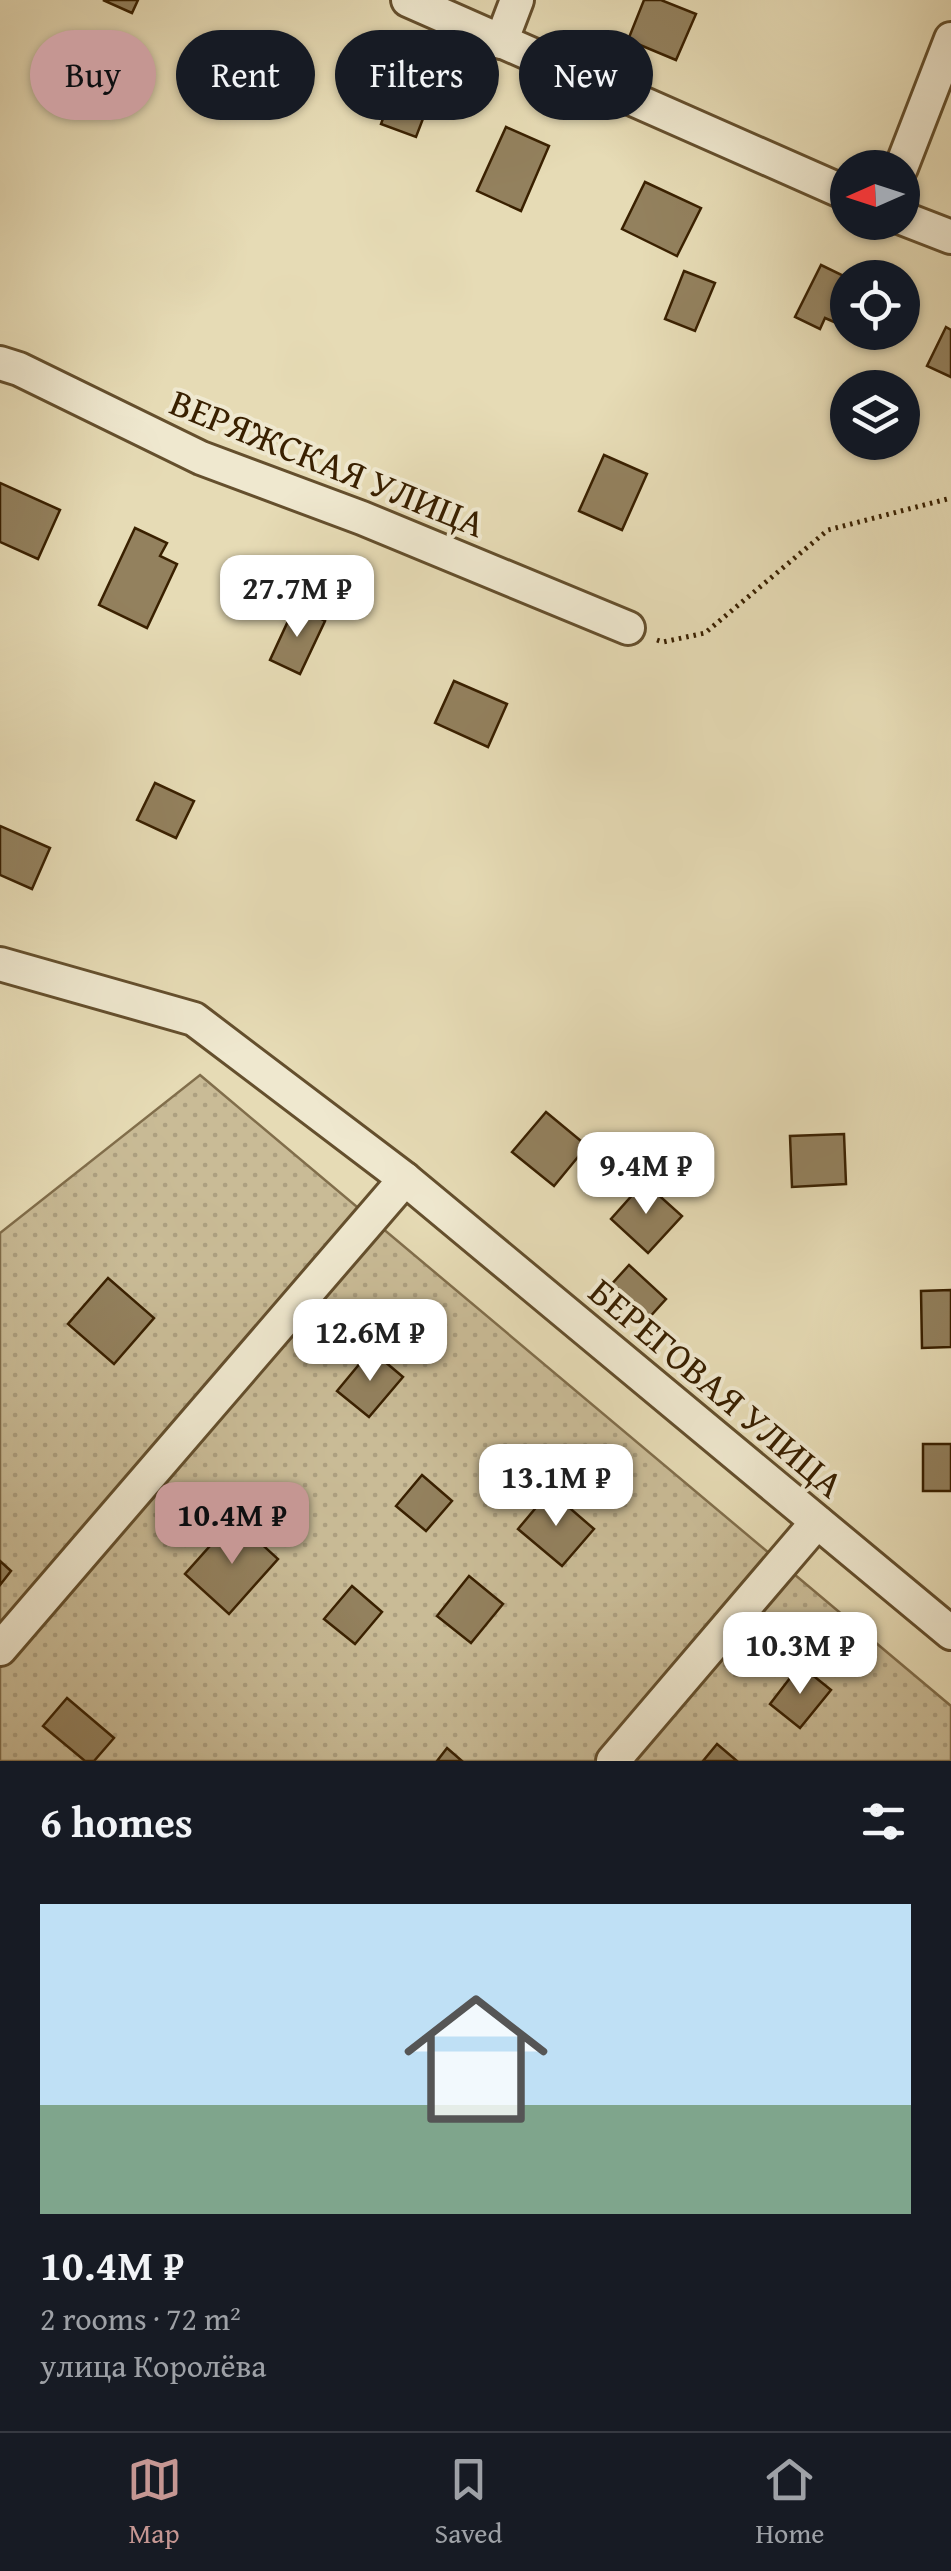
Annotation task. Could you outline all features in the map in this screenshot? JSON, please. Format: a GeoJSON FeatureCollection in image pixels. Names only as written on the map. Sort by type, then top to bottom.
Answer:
{"type":"FeatureCollection","features":[{"type":"Feature","properties":{"kind":"street"},"geometry":{"type":"LineString","coordinates":[[408,0],[830,186]]}},
{"type":"Feature","properties":{"kind":"street"},"geometry":{"type":"LineString","coordinates":[[501,42],[517,0]]}},
{"type":"Feature","properties":{"kind":"street"},"geometry":{"type":"LineString","coordinates":[[908,150],[951,39]]}},
{"type":"Feature","properties":{"kind":"street"},"geometry":{"type":"LineString","coordinates":[[920,225],[951,237]]}},
{"type":"Feature","properties":{"kind":"street","name":"ВЕРЯЖСКАЯ УЛИЦА"},"geometry":{"type":"LineString","coordinates":[[0,363],[20,369],[201,458],[362,518],[628,628]]}},
{"type":"Feature","properties":{"kind":"street","name":"БЕРЕГОВАЯ УЛИЦА"},"geometry":{"type":"LineString","coordinates":[[0,964],[194,1019],[405,1179],[951,1634]]}},
{"type":"Feature","properties":{"kind":"street"},"geometry":{"type":"LineString","coordinates":[[0,1649],[405,1179]]}},
{"type":"Feature","properties":{"kind":"street"},"geometry":{"type":"LineString","coordinates":[[613,1761],[817,1522]]}},
{"type":"Feature","properties":{"kind":"path"},"geometry":{"type":"LineString","coordinates":[[628,628],[664,642],[705,634],[828,530],[951,498]]}},
{"type":"Feature","properties":{"kind":"shaded area"},"geometry":{"type":"Polygon","coordinates":[[[200,1075],[951,1706],[951,1761],[0,1761],[0,1233],[200,1075]]]}},
{"type":"Feature","properties":{"kind":"building"},"geometry":{"type":"Polygon","coordinates":[[[103,0],[138,0],[132,13],[103,0]]]}},
{"type":"Feature","properties":{"kind":"building"},"geometry":{"type":"Polygon","coordinates":[[[644,0],[661,0],[696,14],[676,60],[653,50],[653,30],[632,30],[644,0]]]}},
{"type":"Feature","properties":{"kind":"building"},"geometry":{"type":"Polygon","coordinates":[[[382,120],[423,120],[416,137],[381,124],[382,120]]]}},
{"type":"Feature","properties":{"kind":"building"},"geometry":{"type":"Polygon","coordinates":[[[506,127],[549,146],[521,211],[477,191],[506,127]]]}},
{"type":"Feature","properties":{"kind":"building"},"geometry":{"type":"Polygon","coordinates":[[[645,182],[701,208],[677,256],[622,229],[645,182]]]}},
{"type":"Feature","properties":{"kind":"building"},"geometry":{"type":"Polygon","coordinates":[[[821,265],[830,269],[830,320],[825,318],[820,329],[795,317],[821,265]]]}},
{"type":"Feature","properties":{"kind":"building"},"geometry":{"type":"Polygon","coordinates":[[[684,271],[715,283],[695,331],[665,319],[684,271]]]}},
{"type":"Feature","properties":{"kind":"building"},"geometry":{"type":"Polygon","coordinates":[[[946,327],[951,330],[951,377],[927,366],[946,327]]]}},
{"type":"Feature","properties":{"kind":"building"},"geometry":{"type":"Polygon","coordinates":[[[604,455],[647,474],[622,530],[579,511],[604,455]]]}},
{"type":"Feature","properties":{"kind":"building"},"geometry":{"type":"Polygon","coordinates":[[[0,483],[60,510],[38,559],[0,542],[0,483]]]}},
{"type":"Feature","properties":{"kind":"building"},"geometry":{"type":"Polygon","coordinates":[[[135,528],[167,543],[160,556],[177,564],[147,628],[99,605],[135,528]]]}},
{"type":"Feature","properties":{"kind":"building"},"geometry":{"type":"Polygon","coordinates":[[[295,606],[325,621],[300,674],[270,660],[295,606]]]}},
{"type":"Feature","properties":{"kind":"building"},"geometry":{"type":"Polygon","coordinates":[[[454,681],[507,704],[488,747],[435,723],[454,681]]]}},
{"type":"Feature","properties":{"kind":"building"},"geometry":{"type":"Polygon","coordinates":[[[155,783],[194,801],[176,838],[137,820],[155,783]]]}},
{"type":"Feature","properties":{"kind":"building"},"geometry":{"type":"Polygon","coordinates":[[[0,826],[50,848],[32,889],[0,875],[0,826]]]}},
{"type":"Feature","properties":{"kind":"building"},"geometry":{"type":"Polygon","coordinates":[[[546,1112],[587,1146],[554,1186],[512,1152],[546,1112]]]}},
{"type":"Feature","properties":{"kind":"building"},"geometry":{"type":"Polygon","coordinates":[[[844,1134],[846,1184],[792,1187],[790,1136],[844,1134]]]}},
{"type":"Feature","properties":{"kind":"building"},"geometry":{"type":"Polygon","coordinates":[[[644,1182],[682,1216],[648,1253],[611,1219],[644,1182]]]}},
{"type":"Feature","properties":{"kind":"building"},"geometry":{"type":"Polygon","coordinates":[[[629,1265],[666,1299],[647,1320],[610,1286],[629,1265]]]}},
{"type":"Feature","properties":{"kind":"building"},"geometry":{"type":"Polygon","coordinates":[[[108,1278],[154,1318],[114,1364],[68,1324],[108,1278]]]}},
{"type":"Feature","properties":{"kind":"building"},"geometry":{"type":"Polygon","coordinates":[[[951,1290],[951,1347],[922,1348],[921,1291],[951,1290]]]}},
{"type":"Feature","properties":{"kind":"building"},"geometry":{"type":"Polygon","coordinates":[[[371,1350],[403,1377],[369,1417],[337,1391],[371,1350]]]}},
{"type":"Feature","properties":{"kind":"building"},"geometry":{"type":"Polygon","coordinates":[[[923,1444],[951,1444],[951,1491],[923,1491],[923,1444]]]}},
{"type":"Feature","properties":{"kind":"building"},"geometry":{"type":"Polygon","coordinates":[[[422,1475],[452,1501],[426,1531],[396,1506],[422,1475]]]}},
{"type":"Feature","properties":{"kind":"building"},"geometry":{"type":"Polygon","coordinates":[[[550,1491],[594,1529],[562,1566],[518,1529],[550,1491]]]}},
{"type":"Feature","properties":{"kind":"building"},"geometry":{"type":"Polygon","coordinates":[[[234,1519],[278,1559],[229,1614],[185,1574],[234,1519]]]}},
{"type":"Feature","properties":{"kind":"building"},"geometry":{"type":"Polygon","coordinates":[[[0,1561],[11,1571],[0,1585],[0,1561]]]}},
{"type":"Feature","properties":{"kind":"building"},"geometry":{"type":"Polygon","coordinates":[[[469,1576],[503,1604],[471,1643],[437,1616],[469,1576]]]}},
{"type":"Feature","properties":{"kind":"building"},"geometry":{"type":"Polygon","coordinates":[[[352,1586],[382,1612],[355,1644],[324,1619],[352,1586]]]}},
{"type":"Feature","properties":{"kind":"building"},"geometry":{"type":"Polygon","coordinates":[[[800,1665],[831,1690],[800,1728],[770,1704],[800,1665]]]}},
{"type":"Feature","properties":{"kind":"building"},"geometry":{"type":"Polygon","coordinates":[[[67,1698],[114,1738],[94,1761],[85,1761],[43,1726],[67,1698]]]}},
{"type":"Feature","properties":{"kind":"building"},"geometry":{"type":"Polygon","coordinates":[[[717,1744],[737,1761],[703,1761],[717,1744]]]}},
{"type":"Feature","properties":{"kind":"building"},"geometry":{"type":"Polygon","coordinates":[[[447,1748],[462,1761],[437,1761],[447,1748]]]}}]}
